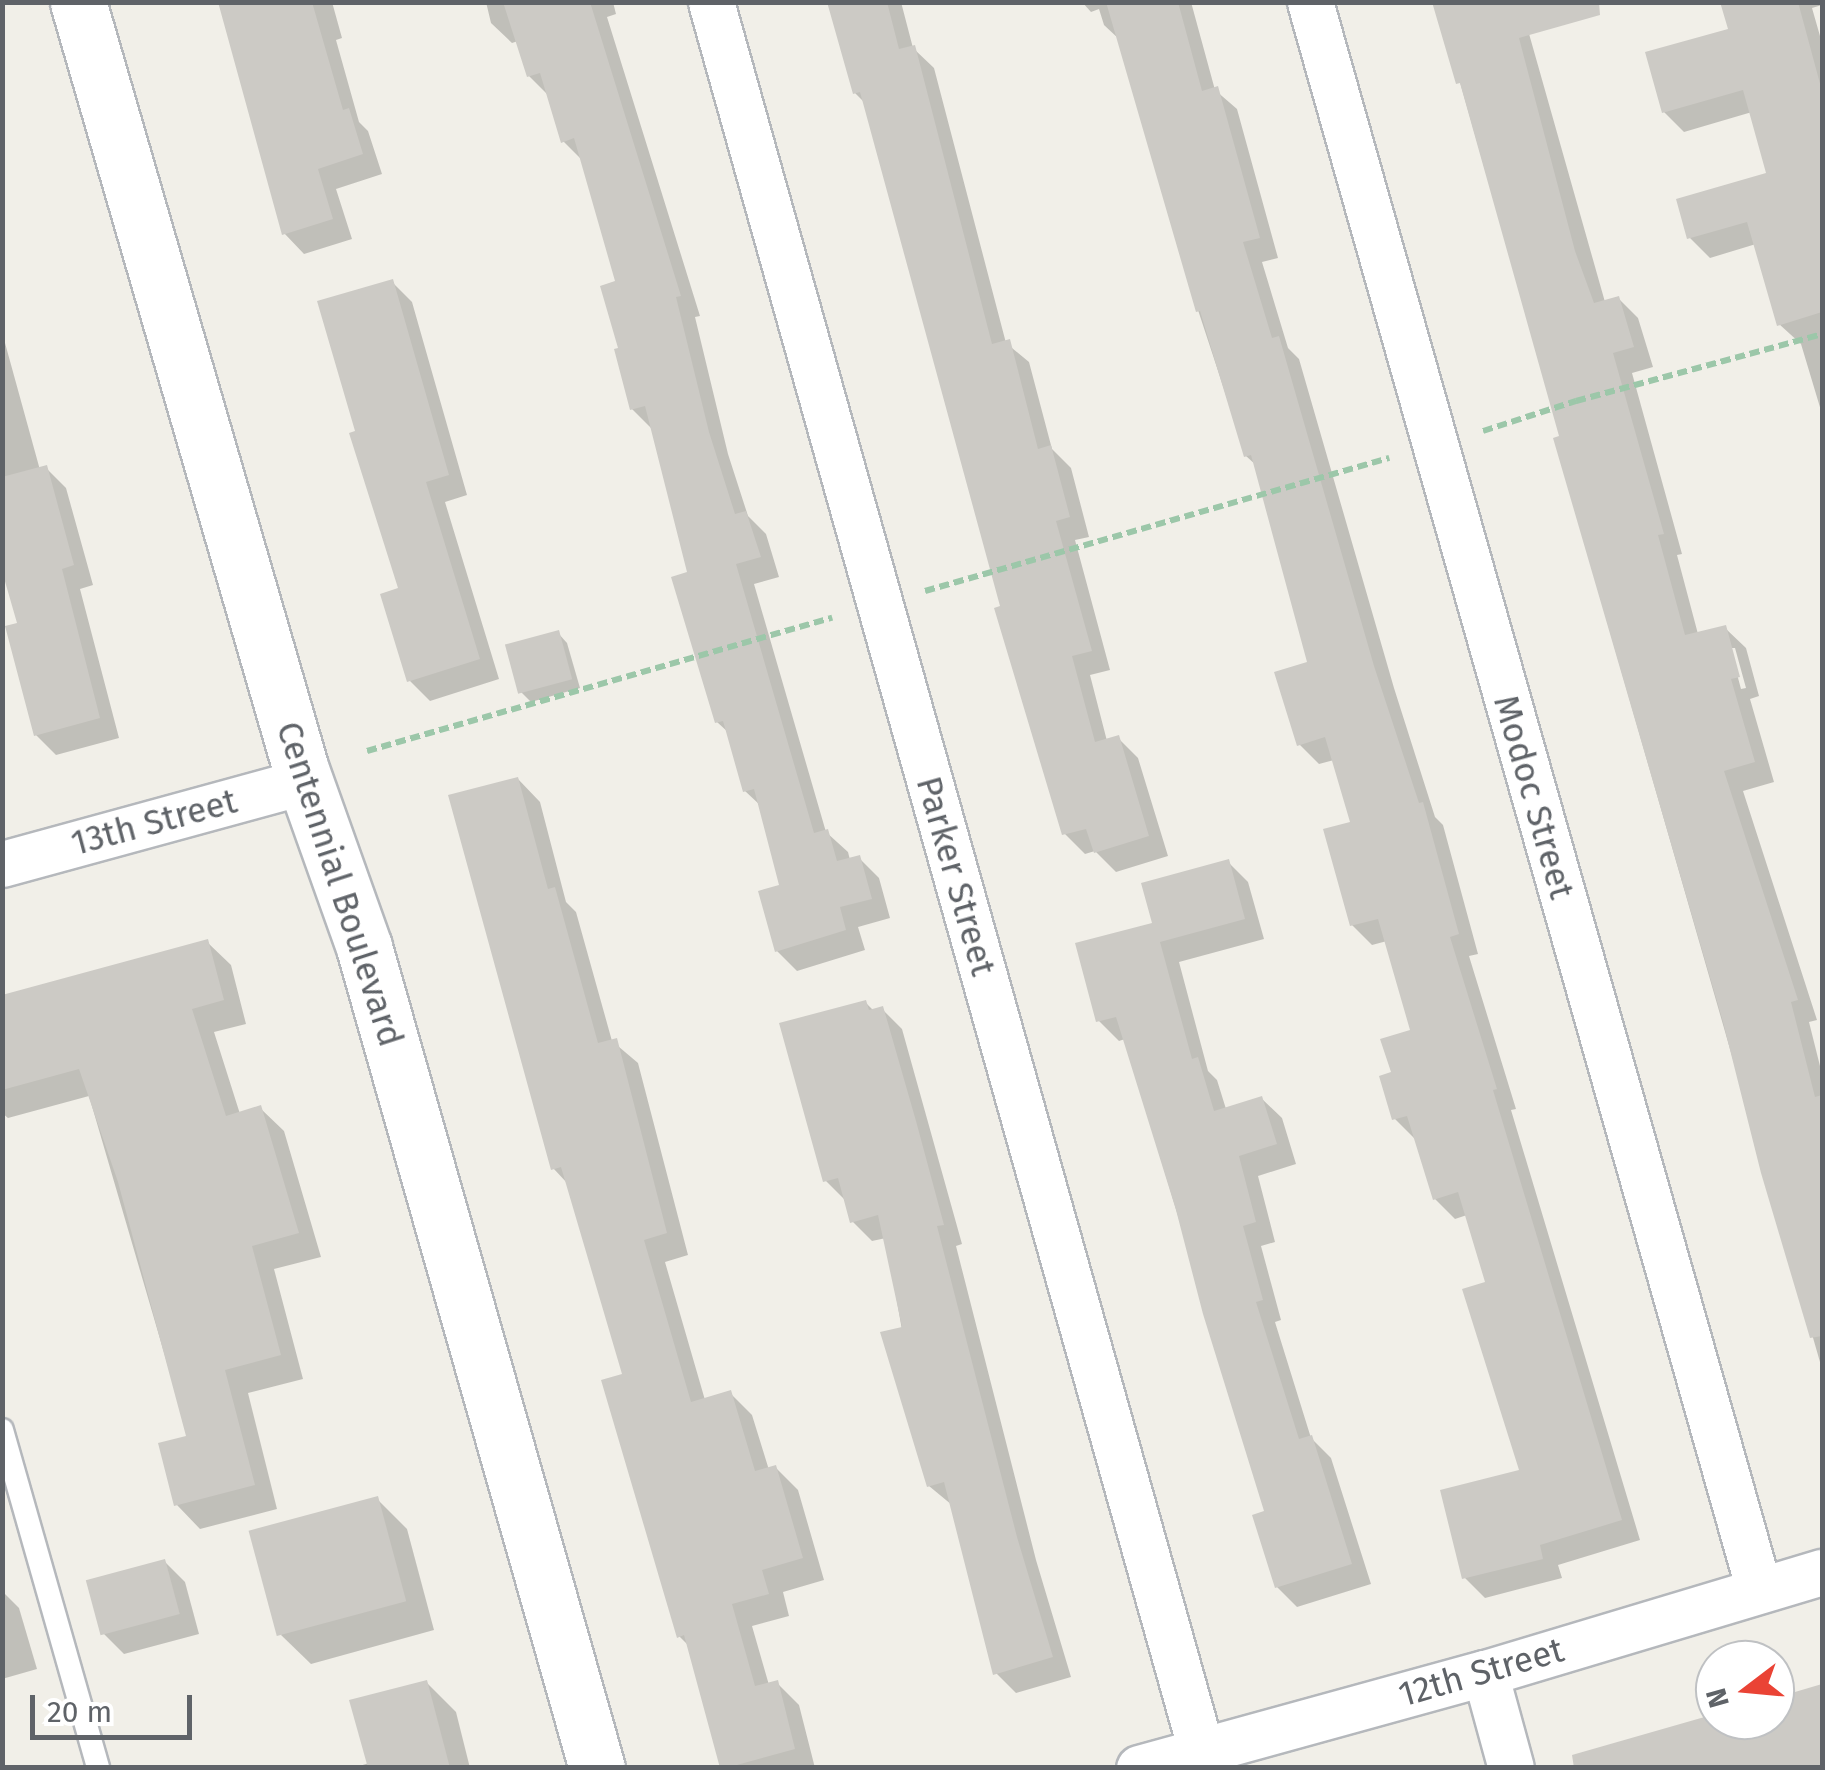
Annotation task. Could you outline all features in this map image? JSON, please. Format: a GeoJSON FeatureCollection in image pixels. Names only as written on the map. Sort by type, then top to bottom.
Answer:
{"type":"FeatureCollection","features":[{"type":"Feature","properties":{"kind":"main road","name":"Centennial Boulevard"},"geometry":{"type":"LineString","coordinates":[[78,2],[305,780],[364,947],[597,1768]]}},
{"type":"Feature","properties":{"kind":"street","name":"Parker Street"},"geometry":{"type":"LineString","coordinates":[[711,2],[1200,1750]]}},
{"type":"Feature","properties":{"kind":"street","name":"Modoc Street"},"geometry":{"type":"LineString","coordinates":[[1310,2],[1758,1590]]}},
{"type":"Feature","properties":{"kind":"street","name":"13th Street"},"geometry":{"type":"LineString","coordinates":[[2,864],[305,780]]}},
{"type":"Feature","properties":{"kind":"street","name":"12th Street"},"geometry":{"type":"LineString","coordinates":[[1139,1768],[1485,1673],[1822,1572]]}},
{"type":"Feature","properties":{"kind":"street"},"geometry":{"type":"LineString","coordinates":[[1485,1673],[1511,1768]]}},
{"type":"Feature","properties":{"kind":"lane"},"geometry":{"type":"LineString","coordinates":[[2,1430],[98,1768]]}},
{"type":"Feature","properties":{"kind":"path"},"geometry":{"type":"LineString","coordinates":[[366,752],[1435,445],[1576,400],[1822,334]]}},
{"type":"Feature","properties":{"kind":"building"},"geometry":{"type":"Polygon","coordinates":[[[218,2],[312,2],[343,110],[349,108],[363,154],[318,169],[333,219],[282,235],[218,2]]]}},
{"type":"Feature","properties":{"kind":"building"},"geometry":{"type":"Polygon","coordinates":[[[503,2],[590,2],[681,296],[676,297],[709,432],[735,514],[746,511],[761,557],[736,564],[814,833],[828,829],[837,861],[860,855],[872,899],[840,907],[846,930],[775,952],[758,891],[779,885],[754,789],[743,792],[723,721],[715,723],[671,577],[687,572],[645,406],[630,410],[614,349],[618,348],[600,286],[615,281],[574,138],[561,143],[540,73],[527,77],[503,2]]]}},
{"type":"Feature","properties":{"kind":"building"},"geometry":{"type":"Polygon","coordinates":[[[827,2],[887,2],[899,49],[915,45],[992,344],[1010,339],[1038,449],[1051,445],[1070,517],[1056,521],[1092,651],[1072,656],[1095,742],[1119,735],[1149,836],[1094,853],[1086,829],[1062,835],[994,608],[1000,606],[860,92],[853,94],[827,2]]]}},
{"type":"Feature","properties":{"kind":"building"},"geometry":{"type":"Polygon","coordinates":[[[1106,2],[1178,2],[1202,91],[1218,86],[1260,238],[1243,242],[1272,338],[1279,336],[1374,666],[1419,803],[1423,802],[1459,934],[1450,937],[1622,1520],[1540,1545],[1543,1559],[1462,1579],[1440,1490],[1519,1470],[1462,1289],[1485,1282],[1458,1192],[1433,1200],[1407,1116],[1392,1120],[1379,1076],[1391,1072],[1380,1039],[1410,1030],[1378,919],[1350,926],[1323,829],[1350,822],[1325,737],[1297,746],[1274,672],[1307,662],[1251,455],[1244,457],[1200,311],[1196,312],[1106,2]]]}},
{"type":"Feature","properties":{"kind":"building"},"geometry":{"type":"Polygon","coordinates":[[[1432,2],[1599,2],[1600,15],[1519,38],[1575,251],[1594,303],[1619,296],[1634,347],[1613,353],[1664,534],[1658,535],[1685,635],[1726,625],[1740,677],[1731,679],[1755,762],[1724,771],[1798,1000],[1791,1002],[1815,1097],[1822,1095],[1822,1336],[1810,1338],[1761,1173],[1723,1022],[1553,438],[1559,436],[1460,83],[1456,84],[1432,2]]]}},
{"type":"Feature","properties":{"kind":"building"},"geometry":{"type":"Polygon","coordinates":[[[1720,2],[1798,2],[1822,91],[1822,312],[1777,326],[1747,222],[1687,239],[1676,199],[1766,173],[1743,90],[1662,113],[1645,52],[1728,29],[1720,2]]]}},
{"type":"Feature","properties":{"kind":"building"},"geometry":{"type":"Polygon","coordinates":[[[393,279],[449,475],[426,482],[480,659],[407,682],[380,594],[398,588],[349,433],[355,431],[317,301],[393,279]]]}},
{"type":"Feature","properties":{"kind":"building"},"geometry":{"type":"Polygon","coordinates":[[[47,465],[74,565],[62,569],[100,718],[34,736],[5,626],[17,623],[2,571],[2,477],[47,465]]]}},
{"type":"Feature","properties":{"kind":"building"},"geometry":{"type":"Polygon","coordinates":[[[559,630],[572,679],[518,694],[505,644],[559,630]]]}},
{"type":"Feature","properties":{"kind":"building"},"geometry":{"type":"Polygon","coordinates":[[[518,777],[548,889],[555,887],[598,1043],[617,1038],[667,1233],[644,1240],[691,1402],[731,1390],[755,1471],[776,1465],[803,1558],[762,1570],[769,1594],[732,1604],[755,1686],[778,1680],[795,1749],[726,1768],[720,1768],[684,1635],[677,1638],[601,1380],[622,1374],[561,1167],[551,1170],[448,795],[518,777]]]}},
{"type":"Feature","properties":{"kind":"building"},"geometry":{"type":"Polygon","coordinates":[[[1229,859],[1245,919],[1160,942],[1192,1059],[1198,1057],[1214,1111],[1262,1096],[1277,1144],[1239,1156],[1256,1222],[1243,1226],[1263,1300],[1256,1302],[1299,1439],[1312,1435],[1352,1564],[1275,1588],[1252,1515],[1264,1511],[1203,1314],[1176,1210],[1116,1017],[1096,1022],[1075,943],[1152,923],[1141,883],[1229,859]]]}},
{"type":"Feature","properties":{"kind":"building"},"geometry":{"type":"Polygon","coordinates":[[[208,939],[224,1000],[192,1009],[226,1116],[261,1105],[299,1233],[252,1246],[281,1355],[225,1370],[255,1485],[174,1506],[158,1443],[186,1436],[118,1182],[79,1069],[2,1090],[2,995],[208,939]]]}},
{"type":"Feature","properties":{"kind":"building"},"geometry":{"type":"Polygon","coordinates":[[[866,1000],[869,1010],[883,1006],[916,1121],[944,1225],[937,1226],[1017,1537],[1053,1657],[993,1675],[944,1482],[927,1487],[880,1332],[902,1327],[878,1215],[850,1223],[838,1178],[823,1182],[779,1023],[866,1000]]]}},
{"type":"Feature","properties":{"kind":"building"},"geometry":{"type":"Polygon","coordinates":[[[378,1496],[406,1601],[277,1636],[249,1531],[378,1496]]]}},
{"type":"Feature","properties":{"kind":"building"},"geometry":{"type":"Polygon","coordinates":[[[165,1559],[180,1614],[101,1635],[86,1580],[165,1559]]]}},
{"type":"Feature","properties":{"kind":"building"},"geometry":{"type":"Polygon","coordinates":[[[427,1680],[450,1768],[368,1768],[349,1700],[427,1680]]]}},
{"type":"Feature","properties":{"kind":"building"},"geometry":{"type":"Polygon","coordinates":[[[1822,1684],[1822,1768],[1574,1768],[1572,1755],[1695,1720],[1695,1740],[1795,1740],[1795,1692],[1822,1684]]]}}]}
